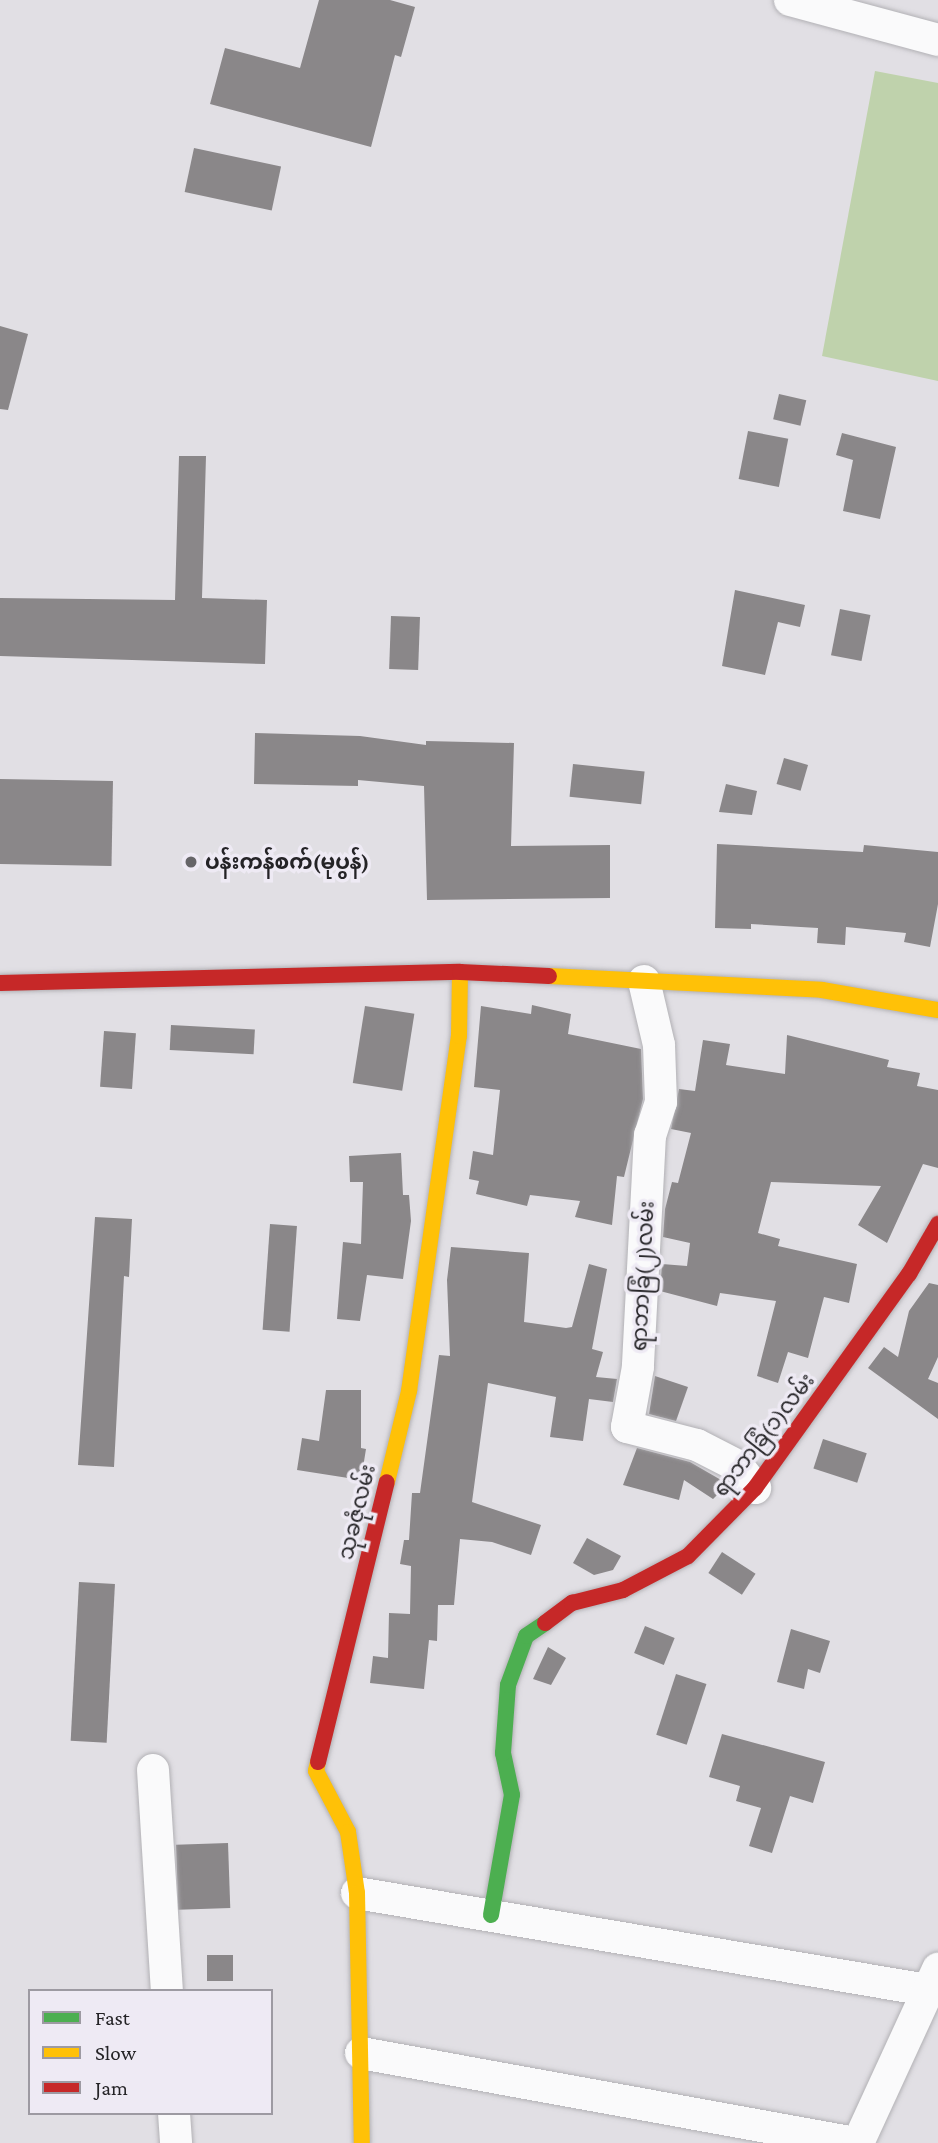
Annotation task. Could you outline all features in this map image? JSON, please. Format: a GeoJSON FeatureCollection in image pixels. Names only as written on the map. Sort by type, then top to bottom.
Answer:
{"type":"FeatureCollection","features":[{"type":"Feature","properties":{"kind":"street"},"geometry":{"type":"LineString","coordinates":[[790,0],[938,40]]}},
{"type":"Feature","properties":{"kind":"street"},"geometry":{"type":"LineString","coordinates":[[0,983],[460,972],[822,990],[938,1010]]}},
{"type":"Feature","properties":{"kind":"street","name":"သုခဇုံလမ်း"},"geometry":{"type":"LineString","coordinates":[[362,2143],[358,1893],[348,1832],[316,1771],[409,1391],[459,1036],[460,972]]}},
{"type":"Feature","properties":{"kind":"street","name":"ရာဘာခြံ(၂)လမ်း"},"geometry":{"type":"LineString","coordinates":[[644,981],[659,1045],[661,1102],[650,1135],[638,1367],[627,1427],[697,1445],[738,1466],[755,1488]]}},
{"type":"Feature","properties":{"kind":"street","name":"ရာဘာခြံ(၁)လမ်း"},"geometry":{"type":"LineString","coordinates":[[491,1915],[512,1796],[503,1753],[508,1685],[526,1636],[572,1603],[623,1590],[688,1556],[755,1488],[909,1274],[938,1224]]}},
{"type":"Feature","properties":{"kind":"street"},"geometry":{"type":"LineString","coordinates":[[153,1770],[167,1989]]}},
{"type":"Feature","properties":{"kind":"street"},"geometry":{"type":"LineString","coordinates":[[358,1893],[933,1979],[857,2143],[360,2053]]}},
{"type":"Feature","properties":{"kind":"street"},"geometry":{"type":"LineString","coordinates":[[174,2115],[176,2143]]}},
{"type":"Feature","properties":{"kind":"green space"},"geometry":{"type":"Polygon","coordinates":[[[875,71],[938,83],[938,381],[822,356],[875,71]]]}},
{"type":"Feature","properties":{"kind":"building"},"geometry":{"type":"Polygon","coordinates":[[[319,0],[390,0],[415,7],[401,57],[395,55],[371,147],[210,104],[225,48],[300,68],[319,0]]]}},
{"type":"Feature","properties":{"kind":"building"},"geometry":{"type":"Polygon","coordinates":[[[194,148],[281,167],[272,211],[185,192],[194,148]]]}},
{"type":"Feature","properties":{"kind":"building"},"geometry":{"type":"Polygon","coordinates":[[[0,326],[28,334],[8,410],[0,409],[0,326]]]}},
{"type":"Feature","properties":{"kind":"building"},"geometry":{"type":"Polygon","coordinates":[[[779,394],[806,400],[800,426],[773,419],[779,394]]]}},
{"type":"Feature","properties":{"kind":"building"},"geometry":{"type":"Polygon","coordinates":[[[748,431],[788,439],[779,487],[739,479],[748,431]]]}},
{"type":"Feature","properties":{"kind":"building"},"geometry":{"type":"Polygon","coordinates":[[[842,433],[896,447],[880,519],[843,511],[853,460],[836,455],[842,433]]]}},
{"type":"Feature","properties":{"kind":"building"},"geometry":{"type":"Polygon","coordinates":[[[179,456],[206,456],[202,598],[267,600],[265,664],[0,656],[0,598],[175,600],[179,456]]]}},
{"type":"Feature","properties":{"kind":"building"},"geometry":{"type":"Polygon","coordinates":[[[735,590],[805,605],[800,627],[778,622],[765,675],[722,666],[735,590]]]}},
{"type":"Feature","properties":{"kind":"building"},"geometry":{"type":"Polygon","coordinates":[[[840,609],[870,615],[861,661],[831,655],[840,609]]]}},
{"type":"Feature","properties":{"kind":"building"},"geometry":{"type":"Polygon","coordinates":[[[391,616],[420,617],[418,670],[389,669],[391,616]]]}},
{"type":"Feature","properties":{"kind":"building"},"geometry":{"type":"Polygon","coordinates":[[[255,733],[360,736],[426,745],[426,741],[514,743],[511,846],[610,845],[610,898],[427,900],[424,786],[358,780],[358,786],[254,784],[255,733]]]}},
{"type":"Feature","properties":{"kind":"building"},"geometry":{"type":"Polygon","coordinates":[[[784,758],[808,765],[801,791],[777,784],[784,758]]]}},
{"type":"Feature","properties":{"kind":"building"},"geometry":{"type":"Polygon","coordinates":[[[573,764],[645,772],[641,804],[570,797],[573,764]]]}},
{"type":"Feature","properties":{"kind":"building"},"geometry":{"type":"Polygon","coordinates":[[[0,779],[113,781],[111,866],[0,864],[0,779]]]}},
{"type":"Feature","properties":{"kind":"building"},"geometry":{"type":"Polygon","coordinates":[[[726,784],[757,791],[752,815],[719,812],[726,784]]]}},
{"type":"Feature","properties":{"kind":"building"},"geometry":{"type":"Polygon","coordinates":[[[717,844],[863,852],[864,845],[938,852],[938,904],[930,947],[904,942],[906,933],[846,927],[845,945],[817,943],[818,928],[751,924],[751,929],[715,928],[717,844]]]}},
{"type":"Feature","properties":{"kind":"building"},"geometry":{"type":"Polygon","coordinates":[[[532,1005],[571,1014],[568,1034],[641,1049],[643,1099],[624,1177],[617,1176],[612,1225],[575,1217],[580,1201],[530,1195],[527,1206],[476,1194],[479,1181],[469,1179],[473,1151],[493,1155],[500,1090],[474,1087],[481,1006],[531,1014],[532,1005]]]}},
{"type":"Feature","properties":{"kind":"building"},"geometry":{"type":"Polygon","coordinates":[[[365,1006],[414,1014],[402,1091],[353,1083],[365,1006]]]}},
{"type":"Feature","properties":{"kind":"building"},"geometry":{"type":"Polygon","coordinates":[[[171,1025],[255,1029],[254,1054],[170,1050],[171,1025]]]}},
{"type":"Feature","properties":{"kind":"building"},"geometry":{"type":"Polygon","coordinates":[[[104,1031],[136,1033],[132,1089],[100,1087],[104,1031]]]}},
{"type":"Feature","properties":{"kind":"building"},"geometry":{"type":"Polygon","coordinates":[[[787,1035],[889,1060],[887,1067],[920,1073],[917,1086],[938,1090],[938,1168],[923,1164],[887,1243],[858,1225],[881,1186],[771,1182],[758,1233],[780,1239],[778,1246],[857,1264],[849,1303],[824,1297],[808,1358],[788,1352],[778,1383],[757,1376],[776,1301],[720,1293],[717,1306],[660,1291],[662,1264],[687,1266],[690,1243],[663,1237],[665,1209],[672,1182],[678,1183],[691,1133],[671,1129],[679,1089],[695,1091],[703,1040],[730,1044],[726,1065],[785,1074],[787,1035]]]}},
{"type":"Feature","properties":{"kind":"building"},"geometry":{"type":"Polygon","coordinates":[[[401,1153],[403,1195],[409,1195],[411,1221],[403,1279],[367,1275],[360,1321],[337,1319],[343,1242],[361,1244],[363,1182],[350,1182],[349,1156],[401,1153]]]}},
{"type":"Feature","properties":{"kind":"building"},"geometry":{"type":"Polygon","coordinates":[[[95,1217],[132,1219],[129,1277],[124,1276],[114,1467],[78,1465],[95,1217]]]}},
{"type":"Feature","properties":{"kind":"building"},"geometry":{"type":"Polygon","coordinates":[[[270,1224],[297,1226],[290,1332],[263,1330],[270,1224]]]}},
{"type":"Feature","properties":{"kind":"building"},"geometry":{"type":"Polygon","coordinates":[[[451,1247],[529,1253],[524,1322],[566,1328],[572,1327],[589,1264],[607,1269],[592,1349],[603,1352],[596,1377],[617,1379],[613,1402],[589,1399],[583,1441],[550,1437],[556,1397],[488,1383],[472,1502],[541,1525],[531,1555],[492,1542],[460,1539],[454,1605],[438,1605],[437,1641],[429,1640],[424,1689],[370,1683],[373,1656],[388,1658],[389,1613],[410,1614],[411,1566],[400,1564],[404,1540],[409,1540],[412,1493],[420,1493],[439,1355],[450,1356],[447,1280],[451,1247]]]}},
{"type":"Feature","properties":{"kind":"building"},"geometry":{"type":"Polygon","coordinates":[[[929,1283],[938,1285],[938,1357],[928,1379],[938,1383],[938,1419],[868,1368],[884,1347],[898,1357],[909,1311],[929,1283]]]}},
{"type":"Feature","properties":{"kind":"building"},"geometry":{"type":"Polygon","coordinates":[[[655,1376],[688,1387],[676,1421],[649,1414],[655,1376]]]}},
{"type":"Feature","properties":{"kind":"building"},"geometry":{"type":"Polygon","coordinates":[[[326,1390],[361,1390],[361,1448],[366,1449],[361,1480],[297,1470],[302,1438],[319,1441],[326,1390]]]}},
{"type":"Feature","properties":{"kind":"building"},"geometry":{"type":"Polygon","coordinates":[[[823,1439],[867,1453],[857,1483],[813,1468],[823,1439]]]}},
{"type":"Feature","properties":{"kind":"building"},"geometry":{"type":"Polygon","coordinates":[[[637,1448],[690,1462],[728,1484],[713,1499],[684,1480],[679,1500],[623,1485],[637,1448]]]}},
{"type":"Feature","properties":{"kind":"building"},"geometry":{"type":"Polygon","coordinates":[[[587,1538],[621,1556],[613,1570],[594,1575],[573,1563],[587,1538]]]}},
{"type":"Feature","properties":{"kind":"building"},"geometry":{"type":"Polygon","coordinates":[[[722,1552],[756,1574],[742,1595],[708,1573],[722,1552]]]}},
{"type":"Feature","properties":{"kind":"building"},"geometry":{"type":"Polygon","coordinates":[[[79,1582],[115,1584],[107,1743],[71,1741],[79,1582]]]}},
{"type":"Feature","properties":{"kind":"building"},"geometry":{"type":"Polygon","coordinates":[[[645,1626],[675,1638],[664,1665],[634,1653],[645,1626]]]}},
{"type":"Feature","properties":{"kind":"building"},"geometry":{"type":"Polygon","coordinates":[[[791,1629],[830,1641],[820,1673],[808,1669],[804,1689],[777,1682],[791,1629]]]}},
{"type":"Feature","properties":{"kind":"building"},"geometry":{"type":"Polygon","coordinates":[[[548,1647],[566,1658],[551,1685],[533,1679],[548,1647]]]}},
{"type":"Feature","properties":{"kind":"building"},"geometry":{"type":"Polygon","coordinates":[[[676,1674],[706,1684],[687,1745],[656,1735],[676,1674]]]}},
{"type":"Feature","properties":{"kind":"building"},"geometry":{"type":"Polygon","coordinates":[[[722,1734],[825,1762],[813,1803],[790,1796],[772,1853],[749,1846],[761,1808],[736,1801],[740,1786],[709,1777],[722,1734]]]}},
{"type":"Feature","properties":{"kind":"building"},"geometry":{"type":"Polygon","coordinates":[[[228,1843],[230,1908],[178,1910],[176,1845],[228,1843]]]}},
{"type":"Feature","properties":{"kind":"building"},"geometry":{"type":"Polygon","coordinates":[[[207,1955],[233,1955],[233,1981],[207,1981],[207,1955]]]}},
{"type":"Feature","properties":{"kind":"traffic: fast"},"geometry":{"type":"LineString","coordinates":[[491,1915],[512,1795],[503,1753],[508,1685],[526,1636],[545,1623]]}},
{"type":"Feature","properties":{"kind":"traffic: slow"},"geometry":{"type":"LineString","coordinates":[[387,1482],[409,1391],[459,1036],[460,972]]}},
{"type":"Feature","properties":{"kind":"traffic: slow"},"geometry":{"type":"LineString","coordinates":[[549,976],[822,990],[938,1010]]}},
{"type":"Feature","properties":{"kind":"traffic: slow"},"geometry":{"type":"LineString","coordinates":[[318,1762],[316,1771],[348,1832],[357,1893],[362,2143]]}},
{"type":"Feature","properties":{"kind":"traffic: jam"},"geometry":{"type":"LineString","coordinates":[[0,983],[460,972],[549,976]]}},
{"type":"Feature","properties":{"kind":"traffic: jam"},"geometry":{"type":"LineString","coordinates":[[545,1623],[572,1603],[623,1590],[688,1556],[755,1488],[909,1274],[938,1224]]}},
{"type":"Feature","properties":{"kind":"traffic: jam"},"geometry":{"type":"LineString","coordinates":[[318,1762],[387,1482]]}},
{"type":"Feature","properties":{"kind":"place","name":"ပန်းကန်စက်(မုပွန်)"},"geometry":{"type":"Point","coordinates":[191,862]}}]}
